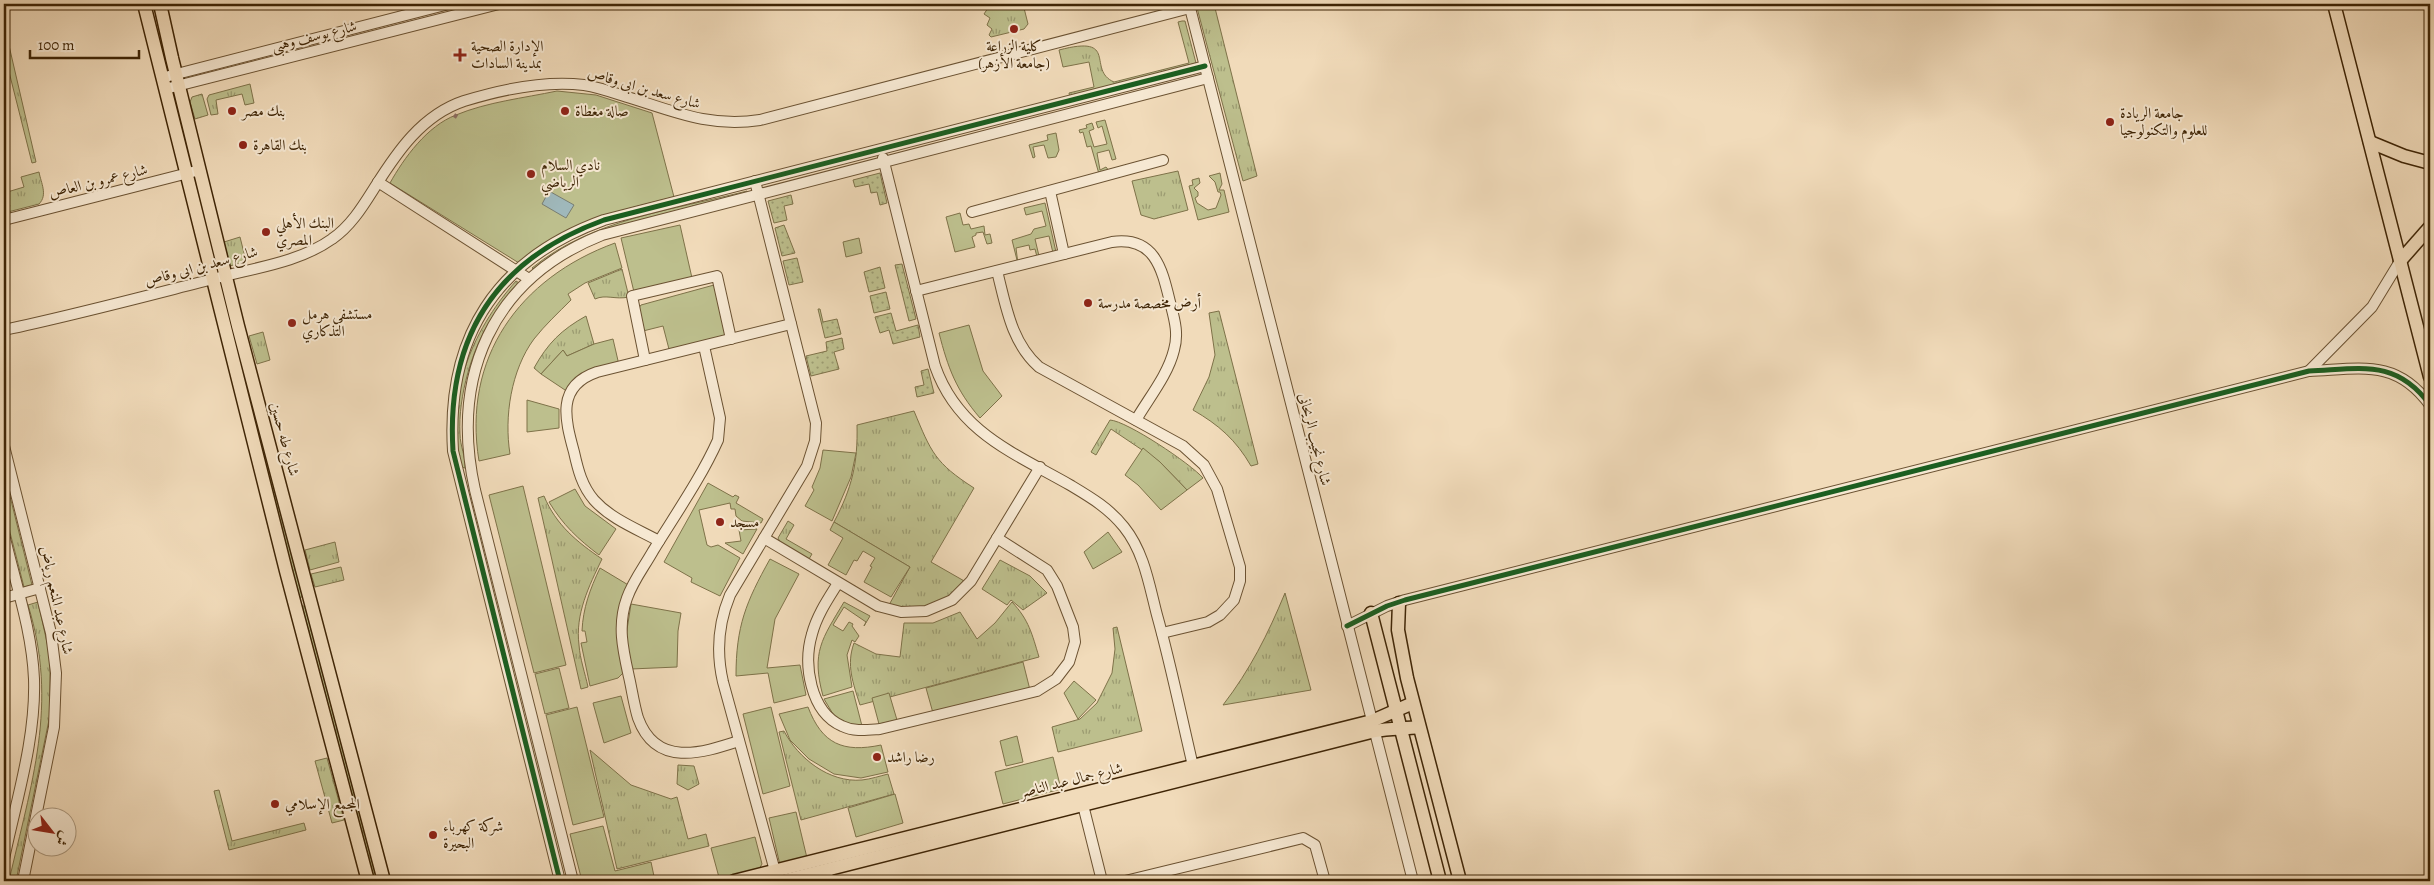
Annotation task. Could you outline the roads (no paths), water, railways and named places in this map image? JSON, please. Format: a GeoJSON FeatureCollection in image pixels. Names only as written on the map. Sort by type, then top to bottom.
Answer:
{"type":"FeatureCollection","features":[{"type":"Feature","properties":{"kind":"main road","name":"شارع طه حسين"},"geometry":{"type":"LineString","coordinates":[[144,4],[186,174],[220,277],[310,595],[384,881]]}},
{"type":"Feature","properties":{"kind":"main road","name":"شارع طه حسين"},"geometry":{"type":"LineString","coordinates":[[160,4],[200,170],[220,277],[294,600],[368,881]]}},
{"type":"Feature","properties":{"kind":"main road"},"geometry":{"type":"LineString","coordinates":[[2334,4],[2430,377]]}},
{"type":"Feature","properties":{"kind":"main road"},"geometry":{"type":"LineString","coordinates":[[2370,142],[2404,156],[2430,163]]}},
{"type":"Feature","properties":{"kind":"main road"},"geometry":{"type":"LineString","coordinates":[[2400,262],[2430,227]]}},
{"type":"Feature","properties":{"kind":"main road"},"geometry":{"type":"LineString","coordinates":[[294,600],[310,595]]}},
{"type":"Feature","properties":{"kind":"main road"},"geometry":{"type":"LineString","coordinates":[[1399,602],[1400,645],[1413,703],[1460,881]]}},
{"type":"Feature","properties":{"kind":"main road"},"geometry":{"type":"LineString","coordinates":[[1371,613],[1440,881]]}},
{"type":"Feature","properties":{"kind":"main road","name":"شارع جمال عبد الناصر"},"geometry":{"type":"LineString","coordinates":[[1373,726],[1395,709],[1413,703]]}},
{"type":"Feature","properties":{"kind":"main road","name":"شارع جمال عبد الناصر"},"geometry":{"type":"LineString","coordinates":[[734,881],[778,876],[827,876],[1373,726],[1401,730],[1420,726]]}},
{"type":"Feature","properties":{"kind":"main road","name":"شارع جمال عبد الناصر"},"geometry":{"type":"LineString","coordinates":[[778,876],[1193,766],[1315,741]]}},
{"type":"Feature","properties":{"kind":"street","name":"شارع يوسف وهبى"},"geometry":{"type":"LineString","coordinates":[[163,84],[449,4]]}},
{"type":"Feature","properties":{"kind":"street","name":"شارع يوسف وهبى"},"geometry":{"type":"LineString","coordinates":[[177,80],[483,6],[499,4]]}},
{"type":"Feature","properties":{"kind":"street","name":"شارع نجيب الريحانى"},"geometry":{"type":"LineString","coordinates":[[1189,6],[1413,881]]}},
{"type":"Feature","properties":{"kind":"street","name":"شارع سعد بن ابى وقاص"},"geometry":{"type":"LineString","coordinates":[[4,330],[83,313],[313,250],[332,239],[354,220],[402,147],[431,118],[463,102],[507,90],[550,85],[584,85],[696,119],[723,123],[741,123],[760,120],[1189,6]]}},
{"type":"Feature","properties":{"kind":"street"},"geometry":{"type":"LineString","coordinates":[[560,881],[452,451],[451,420],[458,369],[467,342],[478,319],[500,288],[516,270],[545,247],[576,230],[604,220],[1205,66]]}},
{"type":"Feature","properties":{"kind":"street"},"geometry":{"type":"LineString","coordinates":[[573,881],[471,473],[466,421],[474,369],[483,345],[495,322],[529,279],[562,254],[602,235],[1208,78]]}},
{"type":"Feature","properties":{"kind":"street"},"geometry":{"type":"LineString","coordinates":[[882,148],[916,291],[940,379],[956,407],[970,423],[987,437],[1095,499],[1124,527],[1143,561],[1193,766]]}},
{"type":"Feature","properties":{"kind":"street"},"geometry":{"type":"LineString","coordinates":[[972,212],[1163,160]]}},
{"type":"Feature","properties":{"kind":"street","name":"شارع عمرو بن العاص"},"geometry":{"type":"LineString","coordinates":[[4,220],[200,170]]}},
{"type":"Feature","properties":{"kind":"street"},"geometry":{"type":"LineString","coordinates":[[755,181],[815,414],[815,441],[807,466],[730,595],[723,614],[719,636],[720,671],[778,876]]}},
{"type":"Feature","properties":{"kind":"street"},"geometry":{"type":"LineString","coordinates":[[378,182],[529,279]]}},
{"type":"Feature","properties":{"kind":"street"},"geometry":{"type":"LineString","coordinates":[[1050,191],[1064,254]]}},
{"type":"Feature","properties":{"kind":"street"},"geometry":{"type":"LineString","coordinates":[[916,291],[1112,242],[1131,242],[1143,247],[1153,255],[1162,270],[1176,324],[1176,343],[1170,363],[1136,420]]}},
{"type":"Feature","properties":{"kind":"street"},"geometry":{"type":"LineString","coordinates":[[2309,371],[2372,307],[2400,262]]}},
{"type":"Feature","properties":{"kind":"street"},"geometry":{"type":"LineString","coordinates":[[997,271],[1015,335],[1033,362],[1183,446],[1204,465],[1217,489],[1240,567],[1239,587],[1234,600],[1225,611],[1208,622],[1162,633]]}},
{"type":"Feature","properties":{"kind":"street"},"geometry":{"type":"LineString","coordinates":[[645,360],[632,296],[717,276],[731,339]]}},
{"type":"Feature","properties":{"kind":"street"},"geometry":{"type":"LineString","coordinates":[[659,541],[606,511],[589,493],[580,478],[565,420],[569,396],[580,381],[597,372],[791,324]]}},
{"type":"Feature","properties":{"kind":"street"},"geometry":{"type":"LineString","coordinates":[[704,346],[720,418],[720,433],[716,446],[630,591],[622,619],[622,648],[640,722],[657,743],[669,750],[682,754],[702,752],[739,741]]}},
{"type":"Feature","properties":{"kind":"street"},"geometry":{"type":"LineString","coordinates":[[1347,626],[1371,613],[1399,602],[2309,371],[2381,369],[2401,376],[2413,384],[2430,405]]}},
{"type":"Feature","properties":{"kind":"street","name":"شارع عبد المنعم رياض"},"geometry":{"type":"LineString","coordinates":[[4,446],[53,647],[57,700],[52,740],[22,881]]}},
{"type":"Feature","properties":{"kind":"street"},"geometry":{"type":"LineString","coordinates":[[764,538],[885,609],[909,613],[926,611],[952,600],[966,588],[1040,467]]}},
{"type":"Feature","properties":{"kind":"street"},"geometry":{"type":"LineString","coordinates":[[458,477],[471,473]]}},
{"type":"Feature","properties":{"kind":"street"},"geometry":{"type":"LineString","coordinates":[[4,534],[31,649],[34,694],[29,740],[4,859]]}},
{"type":"Feature","properties":{"kind":"street"},"geometry":{"type":"LineString","coordinates":[[838,583],[814,625],[808,657],[811,682],[818,703],[825,714],[835,723],[854,730],[880,729],[1037,691],[1056,680],[1065,668],[1074,648],[1073,627],[1057,586],[1047,570],[997,538]]}},
{"type":"Feature","properties":{"kind":"street"},"geometry":{"type":"LineString","coordinates":[[4,598],[40,588]]}},
{"type":"Feature","properties":{"kind":"street"},"geometry":{"type":"LineString","coordinates":[[1083,805],[1102,881]]}},
{"type":"Feature","properties":{"kind":"street"},"geometry":{"type":"LineString","coordinates":[[1125,881],[1303,838],[1315,845],[1325,881]]}},
{"type":"Feature","properties":{"kind":"water"},"geometry":{"type":"Polygon","coordinates":[[[549,191],[574,205],[566,218],[542,204],[549,191]]]}},
{"type":"Feature","properties":{"kind":"place","name":"كلية الزراعة (جامعة الأزهر)"},"geometry":{"type":"Point","coordinates":[1014,29]}},
{"type":"Feature","properties":{"kind":"place","name":"الإدارة الصحية بمدينة السادات"},"geometry":{"type":"Point","coordinates":[460,55]}},
{"type":"Feature","properties":{"kind":"place","name":"بنك مصر"},"geometry":{"type":"Point","coordinates":[232,111]}},
{"type":"Feature","properties":{"kind":"place","name":"صالة مغطاة"},"geometry":{"type":"Point","coordinates":[565,111]}},
{"type":"Feature","properties":{"kind":"place","name":"جامعة الريادة للعلوم والتكنولوجيا"},"geometry":{"type":"Point","coordinates":[2110,122]}},
{"type":"Feature","properties":{"kind":"place","name":"بنك القاهرة"},"geometry":{"type":"Point","coordinates":[243,145]}},
{"type":"Feature","properties":{"kind":"place","name":"نادي السلام الرياضي"},"geometry":{"type":"Point","coordinates":[531,174]}},
{"type":"Feature","properties":{"kind":"place","name":"البنك الأهلي المصري"},"geometry":{"type":"Point","coordinates":[266,232]}},
{"type":"Feature","properties":{"kind":"place","name":"أرض مخصصة مدرسة"},"geometry":{"type":"Point","coordinates":[1088,303]}},
{"type":"Feature","properties":{"kind":"place","name":"مستشفى هرمل التذكاري"},"geometry":{"type":"Point","coordinates":[292,323]}},
{"type":"Feature","properties":{"kind":"place","name":"مسجد"},"geometry":{"type":"Point","coordinates":[720,522]}},
{"type":"Feature","properties":{"kind":"place","name":"رضا راشد"},"geometry":{"type":"Point","coordinates":[877,757]}},
{"type":"Feature","properties":{"kind":"place","name":"المجمع الإسلامي"},"geometry":{"type":"Point","coordinates":[275,804]}},
{"type":"Feature","properties":{"kind":"place","name":"شركة كهرباء البحيرة"},"geometry":{"type":"Point","coordinates":[433,835]}}]}
